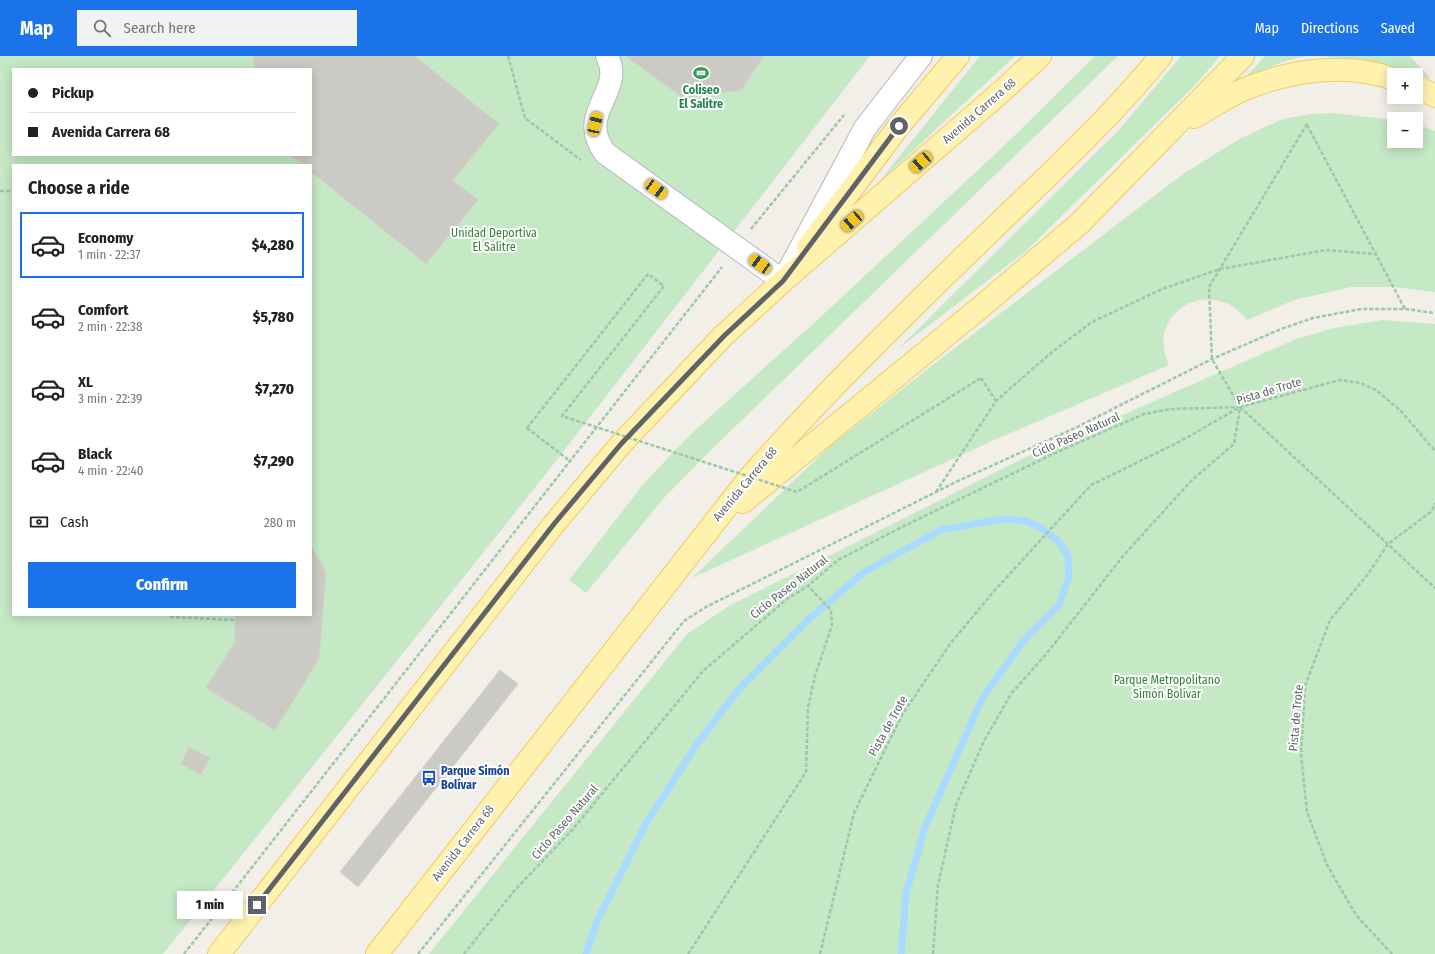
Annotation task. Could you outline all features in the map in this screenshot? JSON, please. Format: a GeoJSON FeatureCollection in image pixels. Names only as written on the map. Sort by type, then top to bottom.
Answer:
{"type":"FeatureCollection","features":[{"type":"Feature","properties":{"kind":"main road"},"geometry":{"type":"LineString","coordinates":[[783,281],[899,126],[958,56]]}},
{"type":"Feature","properties":{"kind":"main road","name":"Avenida Carrera 68"},"geometry":{"type":"LineString","coordinates":[[219,954],[549,530],[616,450],[724,336],[783,281],[1001,92],[1040,56]]}},
{"type":"Feature","properties":{"kind":"main road","name":"Avenida Carrera 68"},"geometry":{"type":"LineString","coordinates":[[377,954],[705,532],[750,477],[854,364],[1100,123],[1161,56]]}},
{"type":"Feature","properties":{"kind":"main road"},"geometry":{"type":"LineString","coordinates":[[705,532],[982,306],[1080,223],[1173,130],[1243,56]]}},
{"type":"Feature","properties":{"kind":"main road"},"geometry":{"type":"LineString","coordinates":[[1173,130],[1243,90],[1272,79],[1301,72],[1326,70],[1356,71],[1387,78]]}},
{"type":"Feature","properties":{"kind":"main road"},"geometry":{"type":"LineString","coordinates":[[1423,90],[1435,96]]}},
{"type":"Feature","properties":{"kind":"lane"},"geometry":{"type":"LineString","coordinates":[[607,56],[610,62],[611,81],[597,111],[595,124],[595,134],[600,145],[612,158],[783,281],[865,128],[921,56]]}},
{"type":"Feature","properties":{"kind":"path"},"geometry":{"type":"LineString","coordinates":[[184,954],[737,248],[848,110]]}},
{"type":"Feature","properties":{"kind":"path"},"geometry":{"type":"LineString","coordinates":[[1405,309],[1307,124],[1209,287],[1212,359],[1240,408],[1435,588]]}},
{"type":"Feature","properties":{"kind":"path"},"geometry":{"type":"LineString","coordinates":[[0,191],[12,191]]}},
{"type":"Feature","properties":{"kind":"path"},"geometry":{"type":"LineString","coordinates":[[936,492],[996,401],[1052,352],[1092,322],[1162,290],[1220,269],[1326,250],[1376,254]]}},
{"type":"Feature","properties":{"kind":"path"},"geometry":{"type":"LineString","coordinates":[[570,461],[527,428],[648,274],[664,286],[562,416],[797,492],[981,378],[996,401]]}},
{"type":"Feature","properties":{"kind":"path"},"geometry":{"type":"LineString","coordinates":[[418,954],[684,621],[706,607],[936,492],[1076,428],[1212,359],[1281,329],[1313,318],[1361,309],[1405,309],[1435,313]]}},
{"type":"Feature","properties":{"kind":"path","name":"Pista de Trote"},"geometry":{"type":"LineString","coordinates":[[820,954],[854,812],[902,715],[950,644],[994,590],[1091,485],[1179,442],[1240,408],[1340,380],[1360,383],[1376,390],[1401,411],[1435,451]]}},
{"type":"Feature","properties":{"kind":"path"},"geometry":{"type":"LineString","coordinates":[[933,954],[938,885],[956,805],[984,741],[1011,694],[1047,653],[1123,556],[1191,481],[1234,444],[1240,408]]}},
{"type":"Feature","properties":{"kind":"path","name":"Ciclo Paseo Natural"},"geometry":{"type":"LineString","coordinates":[[464,954],[514,891],[573,829],[703,671],[787,599],[808,586],[838,560],[900,528],[1053,454],[1144,414],[1170,409],[1240,408]]}},
{"type":"Feature","properties":{"kind":"path","name":"Pista de Trote"},"geometry":{"type":"LineString","coordinates":[[1392,954],[1356,915],[1327,865],[1307,812],[1301,754],[1306,686],[1330,620],[1368,574],[1388,544],[1432,511],[1435,503]]}},
{"type":"Feature","properties":{"kind":"path"},"geometry":{"type":"LineString","coordinates":[[688,954],[806,772],[808,706],[815,676],[832,625],[831,610],[808,586]]}},
{"type":"Feature","properties":{"kind":"path"},"geometry":{"type":"LineString","coordinates":[[170,617],[235,620]]}},
{"type":"Feature","properties":{"kind":"green space","name":"Unidad Deportiva El Salitre"},"geometry":{"type":"Polygon","coordinates":[[[0,56],[870,56],[545,475],[163,954],[0,954],[0,56]]]}},
{"type":"Feature","properties":{"kind":"green space"},"geometry":{"type":"Polygon","coordinates":[[[980,56],[1015,56],[878,183],[980,56]]]}},
{"type":"Feature","properties":{"kind":"green space"},"geometry":{"type":"Polygon","coordinates":[[[1095,56],[1118,56],[711,450],[663,499],[586,593],[569,580],[645,482],[691,434],[826,312],[1009,141],[1095,56]]]}},
{"type":"Feature","properties":{"kind":"green space"},"geometry":{"type":"Polygon","coordinates":[[[1181,56],[1220,56],[1195,85],[1026,251],[898,349],[1118,131],[1181,56]]]}},
{"type":"Feature","properties":{"kind":"green space"},"geometry":{"type":"Polygon","coordinates":[[[1265,56],[1310,56],[1285,61],[1245,78],[1265,56]]]}},
{"type":"Feature","properties":{"kind":"green space"},"geometry":{"type":"Polygon","coordinates":[[[1325,56],[1410,56],[1421,68],[1397,68],[1371,62],[1325,56]]]}},
{"type":"Feature","properties":{"kind":"green space"},"geometry":{"type":"Polygon","coordinates":[[[1423,70],[1430,78],[1423,76],[1423,70]]]}},
{"type":"Feature","properties":{"kind":"green space"},"geometry":{"type":"Polygon","coordinates":[[[1333,113],[1387,119],[1387,148],[1423,148],[1423,127],[1435,131],[1435,292],[1394,287],[1351,287],[1294,300],[1247,320],[1237,310],[1225,303],[1213,300],[1200,300],[1188,304],[1177,311],[1169,322],[1164,335],[1164,351],[1169,365],[992,441],[692,578],[828,448],[934,364],[1183,174],[1241,138],[1283,119],[1311,114],[1333,113]]]}},
{"type":"Feature","properties":{"kind":"green space","name":"Parque Metropolitano Simón Bolívar"},"geometry":{"type":"Polygon","coordinates":[[[1382,320],[1435,324],[1435,954],[429,954],[687,634],[729,606],[1026,457],[1296,339],[1334,328],[1382,320]]]}},
{"type":"Feature","properties":{"kind":"building"},"geometry":{"type":"Polygon","coordinates":[[[253,56],[415,56],[499,124],[453,180],[478,200],[426,264],[312,173],[312,164],[302,164],[291,156],[312,156],[312,68],[255,68],[253,56]]]}},
{"type":"Feature","properties":{"kind":"building","name":"Coliseo El Salitre"},"geometry":{"type":"Polygon","coordinates":[[[626,56],[764,56],[741,90],[683,98],[626,56]]]}},
{"type":"Feature","properties":{"kind":"building"},"geometry":{"type":"Polygon","coordinates":[[[312,548],[326,572],[319,659],[275,730],[206,688],[235,642],[235,616],[312,616],[312,548]]]}},
{"type":"Feature","properties":{"kind":"building","name":"Parque Simón Bolívar"},"geometry":{"type":"Polygon","coordinates":[[[500,670],[518,684],[358,887],[340,872],[500,670]]]}},
{"type":"Feature","properties":{"kind":"building"},"geometry":{"type":"Polygon","coordinates":[[[189,747],[210,758],[201,775],[181,764],[189,747]]]}},
{"type":"Feature","properties":{"kind":"waterway"},"geometry":{"type":"LineString","coordinates":[[586,954],[598,919],[645,825],[697,744],[740,688],[810,618],[864,572],[941,530],[1003,519],[1026,521],[1040,527],[1059,542],[1068,556],[1069,576],[1059,605],[1021,644],[982,699],[925,827],[906,894],[901,954]]}},
{"type":"Feature","properties":{"kind":"place","name":"Coliseo El Salitre"},"geometry":{"type":"Point","coordinates":[701,73]}},
{"type":"Feature","properties":{"kind":"place","name":"Parque Simón Bolívar"},"geometry":{"type":"Point","coordinates":[429,778]}},
{"type":"Feature","properties":{"kind":"route"},"geometry":{"type":"LineString","coordinates":[[257,905],[554,524],[621,444],[724,336],[783,281],[899,126]]}}]}
